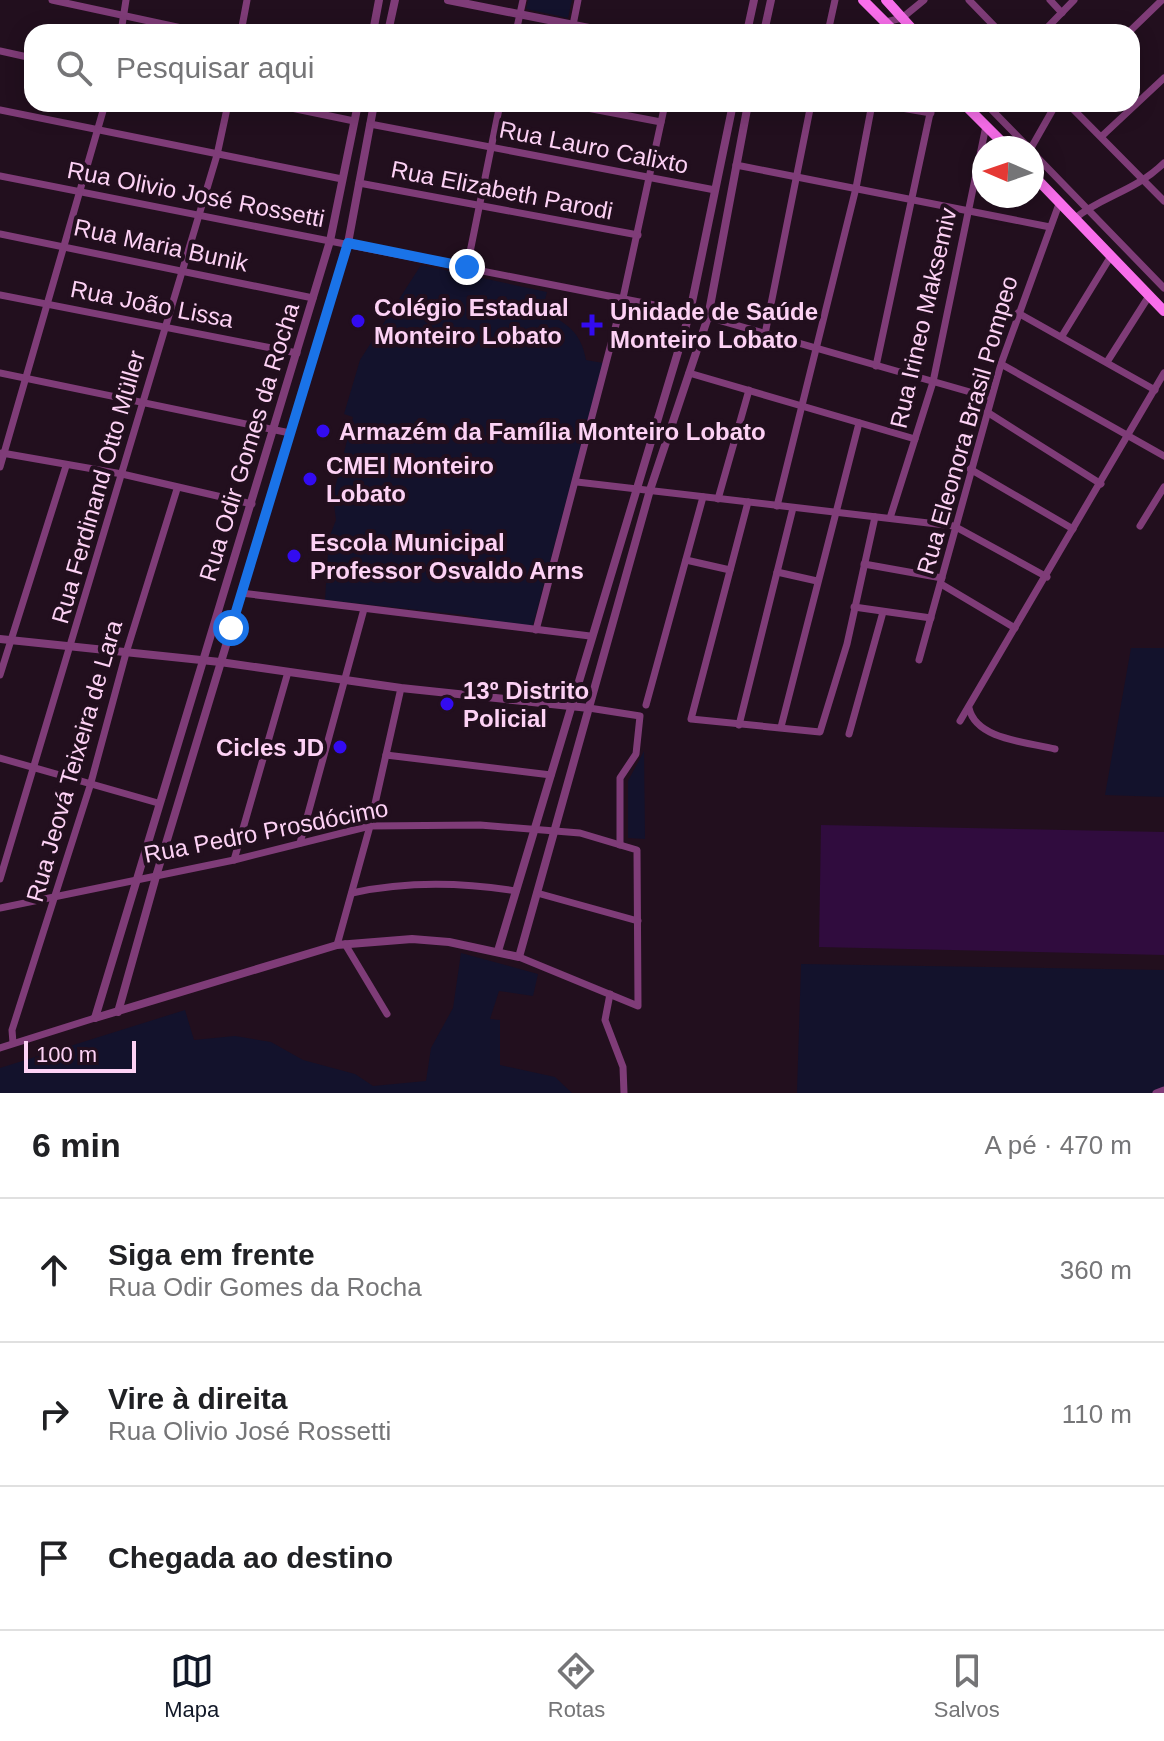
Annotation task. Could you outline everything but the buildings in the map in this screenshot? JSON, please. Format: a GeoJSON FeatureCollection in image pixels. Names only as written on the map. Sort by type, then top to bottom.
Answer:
{"type":"FeatureCollection","features":[{"type":"Feature","properties":{"kind":"main road"},"geometry":{"type":"LineString","coordinates":[[863,0],[886,24]]}},
{"type":"Feature","properties":{"kind":"main road"},"geometry":{"type":"LineString","coordinates":[[886,0],[908,24]]}},
{"type":"Feature","properties":{"kind":"main road"},"geometry":{"type":"LineString","coordinates":[[972,112],[996,136]]}},
{"type":"Feature","properties":{"kind":"main road"},"geometry":{"type":"LineString","coordinates":[[1044,187],[1164,311]]}},
{"type":"Feature","properties":{"kind":"street"},"geometry":{"type":"LineString","coordinates":[[52,0],[162,24]]}},
{"type":"Feature","properties":{"kind":"street"},"geometry":{"type":"LineString","coordinates":[[122,24],[126,0]]}},
{"type":"Feature","properties":{"kind":"street"},"geometry":{"type":"LineString","coordinates":[[242,24],[247,0]]}},
{"type":"Feature","properties":{"kind":"street"},"geometry":{"type":"LineString","coordinates":[[374,24],[379,0]]}},
{"type":"Feature","properties":{"kind":"street"},"geometry":{"type":"LineString","coordinates":[[390,24],[395,0]]}},
{"type":"Feature","properties":{"kind":"street"},"geometry":{"type":"LineString","coordinates":[[448,0],[568,24]]}},
{"type":"Feature","properties":{"kind":"street"},"geometry":{"type":"LineString","coordinates":[[518,24],[523,0]]}},
{"type":"Feature","properties":{"kind":"street"},"geometry":{"type":"LineString","coordinates":[[573,24],[578,0]]}},
{"type":"Feature","properties":{"kind":"street"},"geometry":{"type":"LineString","coordinates":[[749,24],[754,0]]}},
{"type":"Feature","properties":{"kind":"street"},"geometry":{"type":"LineString","coordinates":[[766,24],[771,0]]}},
{"type":"Feature","properties":{"kind":"street"},"geometry":{"type":"LineString","coordinates":[[830,24],[835,0]]}},
{"type":"Feature","properties":{"kind":"street"},"geometry":{"type":"LineString","coordinates":[[882,20],[890,23],[902,18],[924,0]]}},
{"type":"Feature","properties":{"kind":"street"},"geometry":{"type":"LineString","coordinates":[[969,0],[992,24]]}},
{"type":"Feature","properties":{"kind":"street"},"geometry":{"type":"LineString","coordinates":[[1050,0],[1062,13]]}},
{"type":"Feature","properties":{"kind":"street"},"geometry":{"type":"LineString","coordinates":[[1051,24],[1074,0]]}},
{"type":"Feature","properties":{"kind":"street"},"geometry":{"type":"LineString","coordinates":[[1137,24],[1162,0]]}},
{"type":"Feature","properties":{"kind":"street"},"geometry":{"type":"LineString","coordinates":[[0,51],[24,56]]}},
{"type":"Feature","properties":{"kind":"street"},"geometry":{"type":"LineString","coordinates":[[1140,100],[1164,78]]}},
{"type":"Feature","properties":{"kind":"street"},"geometry":{"type":"LineString","coordinates":[[0,110],[342,179]]}},
{"type":"Feature","properties":{"kind":"street"},"geometry":{"type":"LineString","coordinates":[[0,467],[103,112]]}},
{"type":"Feature","properties":{"kind":"street","name":"Rua Ferdinand Otto Müller"},"geometry":{"type":"LineString","coordinates":[[0,879],[167,326],[218,153],[226,112]]}},
{"type":"Feature","properties":{"kind":"street"},"geometry":{"type":"LineString","coordinates":[[311,112],[354,121]]}},
{"type":"Feature","properties":{"kind":"street","name":"Rua Odir Gomes da Rocha"},"geometry":{"type":"LineString","coordinates":[[95,1018],[330,241],[356,112]]}},
{"type":"Feature","properties":{"kind":"street","name":"Rua Odir Gomes da Rocha"},"geometry":{"type":"LineString","coordinates":[[118,1012],[220,662],[348,243],[372,112]]}},
{"type":"Feature","properties":{"kind":"street"},"geometry":{"type":"LineString","coordinates":[[467,267],[482,206],[498,112]]}},
{"type":"Feature","properties":{"kind":"street"},"geometry":{"type":"LineString","coordinates":[[608,112],[661,122]]}},
{"type":"Feature","properties":{"kind":"street"},"geometry":{"type":"LineString","coordinates":[[536,630],[623,298],[663,112]]}},
{"type":"Feature","properties":{"kind":"street"},"geometry":{"type":"LineString","coordinates":[[498,951],[634,489],[690,312],[731,112]]}},
{"type":"Feature","properties":{"kind":"street"},"geometry":{"type":"LineString","coordinates":[[519,957],[650,490],[708,317],[747,112]]}},
{"type":"Feature","properties":{"kind":"street"},"geometry":{"type":"LineString","coordinates":[[765,334],[809,112]]}},
{"type":"Feature","properties":{"kind":"street"},"geometry":{"type":"LineString","coordinates":[[777,506],[856,188],[870,112]]}},
{"type":"Feature","properties":{"kind":"street"},"geometry":{"type":"LineString","coordinates":[[876,366],[931,113],[925,112]]}},
{"type":"Feature","properties":{"kind":"street"},"geometry":{"type":"LineString","coordinates":[[994,112],[1018,136]]}},
{"type":"Feature","properties":{"kind":"street"},"geometry":{"type":"LineString","coordinates":[[1038,136],[1052,112]]}},
{"type":"Feature","properties":{"kind":"street"},"geometry":{"type":"LineString","coordinates":[[1076,112],[1164,201]]}},
{"type":"Feature","properties":{"kind":"street"},"geometry":{"type":"LineString","coordinates":[[1102,136],[1128,112]]}},
{"type":"Feature","properties":{"kind":"street"},"geometry":{"type":"LineString","coordinates":[[730,117],[737,121],[746,119]]}},
{"type":"Feature","properties":{"kind":"street","name":"Rua Lauro Calixto"},"geometry":{"type":"LineString","coordinates":[[370,124],[715,190]]}},
{"type":"Feature","properties":{"kind":"street","name":"Rua Irineo Maksemiv"},"geometry":{"type":"LineString","coordinates":[[890,518],[933,382],[986,126]]}},
{"type":"Feature","properties":{"kind":"street"},"geometry":{"type":"LineString","coordinates":[[1044,163],[1164,288]]}},
{"type":"Feature","properties":{"kind":"street"},"geometry":{"type":"LineString","coordinates":[[1074,219],[1087,209],[1145,182],[1164,163]]}},
{"type":"Feature","properties":{"kind":"street"},"geometry":{"type":"LineString","coordinates":[[736,165],[1050,227]]}},
{"type":"Feature","properties":{"kind":"street","name":"Rua Olivio José Rossetti"},"geometry":{"type":"LineString","coordinates":[[0,176],[690,312],[991,398]]}},
{"type":"Feature","properties":{"kind":"street","name":"Rua Elizabeth Parodi"},"geometry":{"type":"LineString","coordinates":[[359,183],[638,235]]}},
{"type":"Feature","properties":{"kind":"street","name":"Rua Eleonora Brasil Pompeo"},"geometry":{"type":"LineString","coordinates":[[919,660],[1001,364],[1059,204]]}},
{"type":"Feature","properties":{"kind":"street","name":"Rua Maria Bunik"},"geometry":{"type":"LineString","coordinates":[[0,234],[66,245],[313,298]]}},
{"type":"Feature","properties":{"kind":"street"},"geometry":{"type":"LineString","coordinates":[[1062,336],[1111,256]]}},
{"type":"Feature","properties":{"kind":"street","name":"Rua João Lissa"},"geometry":{"type":"LineString","coordinates":[[0,295],[297,353]]}},
{"type":"Feature","properties":{"kind":"street"},"geometry":{"type":"LineString","coordinates":[[1107,362],[1149,296]]}},
{"type":"Feature","properties":{"kind":"street"},"geometry":{"type":"LineString","coordinates":[[1018,313],[1155,390]]}},
{"type":"Feature","properties":{"kind":"street"},"geometry":{"type":"LineString","coordinates":[[1001,364],[1164,456]]}},
{"type":"Feature","properties":{"kind":"street"},"geometry":{"type":"LineString","coordinates":[[0,373],[290,433]]}},
{"type":"Feature","properties":{"kind":"street"},"geometry":{"type":"LineString","coordinates":[[689,373],[915,439]]}},
{"type":"Feature","properties":{"kind":"street"},"geometry":{"type":"LineString","coordinates":[[960,721],[1164,373]]}},
{"type":"Feature","properties":{"kind":"street"},"geometry":{"type":"LineString","coordinates":[[718,499],[749,390]]}},
{"type":"Feature","properties":{"kind":"street"},"geometry":{"type":"LineString","coordinates":[[987,412],[1101,484]]}},
{"type":"Feature","properties":{"kind":"street"},"geometry":{"type":"LineString","coordinates":[[781,727],[833,513],[859,423]]}},
{"type":"Feature","properties":{"kind":"street"},"geometry":{"type":"LineString","coordinates":[[2,453],[122,474],[252,504]]}},
{"type":"Feature","properties":{"kind":"street"},"geometry":{"type":"LineString","coordinates":[[0,675],[5,639],[66,466]]}},
{"type":"Feature","properties":{"kind":"street"},"geometry":{"type":"LineString","coordinates":[[970,469],[1073,529]]}},
{"type":"Feature","properties":{"kind":"street"},"geometry":{"type":"LineString","coordinates":[[577,482],[954,526],[1047,577]]}},
{"type":"Feature","properties":{"kind":"street"},"geometry":{"type":"LineString","coordinates":[[1140,526],[1164,487]]}},
{"type":"Feature","properties":{"kind":"street","name":"Rua Jeová Teixeira de Lara"},"geometry":{"type":"LineString","coordinates":[[13,1043],[12,1030],[90,786],[126,653],[177,489]]}},
{"type":"Feature","properties":{"kind":"street"},"geometry":{"type":"LineString","coordinates":[[646,705],[703,497]]}},
{"type":"Feature","properties":{"kind":"street"},"geometry":{"type":"LineString","coordinates":[[748,502],[691,719],[820,732],[847,644],[875,517]]}},
{"type":"Feature","properties":{"kind":"street"},"geometry":{"type":"LineString","coordinates":[[739,725],[793,508]]}},
{"type":"Feature","properties":{"kind":"street"},"geometry":{"type":"LineString","coordinates":[[686,560],[730,570]]}},
{"type":"Feature","properties":{"kind":"street"},"geometry":{"type":"LineString","coordinates":[[864,564],[942,581],[1015,628]]}},
{"type":"Feature","properties":{"kind":"street"},"geometry":{"type":"LineString","coordinates":[[777,572],[817,581]]}},
{"type":"Feature","properties":{"kind":"street"},"geometry":{"type":"LineString","coordinates":[[241,593],[590,636]]}},
{"type":"Feature","properties":{"kind":"street"},"geometry":{"type":"LineString","coordinates":[[854,607],[931,618]]}},
{"type":"Feature","properties":{"kind":"street"},"geometry":{"type":"LineString","coordinates":[[300,843],[364,609]]}},
{"type":"Feature","properties":{"kind":"street"},"geometry":{"type":"LineString","coordinates":[[849,734],[883,612]]}},
{"type":"Feature","properties":{"kind":"street"},"geometry":{"type":"LineString","coordinates":[[5,639],[220,662],[401,688],[640,716],[636,754],[620,778],[620,845]]}},
{"type":"Feature","properties":{"kind":"street"},"geometry":{"type":"LineString","coordinates":[[234,860],[288,672]]}},
{"type":"Feature","properties":{"kind":"street"},"geometry":{"type":"LineString","coordinates":[[387,1014],[341,944],[401,688]]}},
{"type":"Feature","properties":{"kind":"street"},"geometry":{"type":"LineString","coordinates":[[969,707],[971,716],[985,731],[1055,749]]}},
{"type":"Feature","properties":{"kind":"street"},"geometry":{"type":"LineString","coordinates":[[386,755],[551,775]]}},
{"type":"Feature","properties":{"kind":"street"},"geometry":{"type":"LineString","coordinates":[[0,758],[158,803]]}},
{"type":"Feature","properties":{"kind":"street","name":"Rua Pedro Prosdócimo"},"geometry":{"type":"LineString","coordinates":[[0,908],[157,873],[234,860],[370,826],[422,824],[580,833],[637,850],[638,921]]}},
{"type":"Feature","properties":{"kind":"street"},"geometry":{"type":"LineString","coordinates":[[352,893],[394,884],[435,883],[516,891]]}},
{"type":"Feature","properties":{"kind":"street"},"geometry":{"type":"LineString","coordinates":[[0,1048],[341,944],[412,939],[498,951],[519,957],[638,1006],[638,921],[537,893]]}},
{"type":"Feature","properties":{"kind":"street"},"geometry":{"type":"LineString","coordinates":[[610,994],[605,1020],[623,1067],[624,1093]]}},
{"type":"Feature","properties":{"kind":"street"},"geometry":{"type":"LineString","coordinates":[[1156,1093],[1164,1090]]}},
{"type":"Feature","properties":{"kind":"shaded area"},"geometry":{"type":"Polygon","coordinates":[[[528,0],[572,0],[568,18],[526,9],[528,0]]]}},
{"type":"Feature","properties":{"kind":"shaded area"},"geometry":{"type":"Polygon","coordinates":[[[421,265],[547,292],[542,311],[572,330],[581,342],[586,360],[603,363],[532,629],[464,615],[325,600],[329,538],[336,520],[333,496],[353,417],[344,414],[360,360],[421,265]]]}},
{"type":"Feature","properties":{"kind":"shaded area"},"geometry":{"type":"Polygon","coordinates":[[[1131,648],[1164,648],[1164,797],[1105,795],[1131,648]]]}},
{"type":"Feature","properties":{"kind":"shaded area"},"geometry":{"type":"Polygon","coordinates":[[[644,751],[645,839],[628,838],[628,781],[644,751]]]}},
{"type":"Feature","properties":{"kind":"shaded area"},"geometry":{"type":"Polygon","coordinates":[[[821,825],[1164,832],[1164,955],[819,947],[821,825]]]}},
{"type":"Feature","properties":{"kind":"shaded area"},"geometry":{"type":"Polygon","coordinates":[[[461,953],[538,974],[533,996],[499,991],[490,1019],[500,1020],[500,1065],[555,1077],[572,1093],[0,1093],[0,1068],[185,1010],[194,1040],[235,1036],[271,1042],[303,1060],[355,1074],[373,1086],[426,1081],[431,1048],[453,1008],[461,953]]]}},
{"type":"Feature","properties":{"kind":"shaded area"},"geometry":{"type":"Polygon","coordinates":[[[801,964],[1164,970],[1164,1093],[797,1093],[801,964]]]}},
{"type":"Feature","properties":{"kind":"place","name":"Colégio Estadual Monteiro Lobato"},"geometry":{"type":"Point","coordinates":[358,321]}},
{"type":"Feature","properties":{"kind":"place","name":"Unidade de Saúde Monteiro Lobato"},"geometry":{"type":"Point","coordinates":[592,325]}},
{"type":"Feature","properties":{"kind":"place","name":"Armazém da Família Monteiro Lobato"},"geometry":{"type":"Point","coordinates":[323,431]}},
{"type":"Feature","properties":{"kind":"place","name":"CMEI Monteiro Lobato"},"geometry":{"type":"Point","coordinates":[310,479]}},
{"type":"Feature","properties":{"kind":"place","name":"Escola Municipal Professor Osvaldo Arns"},"geometry":{"type":"Point","coordinates":[294,556]}},
{"type":"Feature","properties":{"kind":"place","name":"13º Distrito Policial"},"geometry":{"type":"Point","coordinates":[447,704]}},
{"type":"Feature","properties":{"kind":"place","name":"Cicles JD"},"geometry":{"type":"Point","coordinates":[340,747]}},
{"type":"Feature","properties":{"kind":"route"},"geometry":{"type":"LineString","coordinates":[[231,628],[348,243],[467,267]]}}]}
